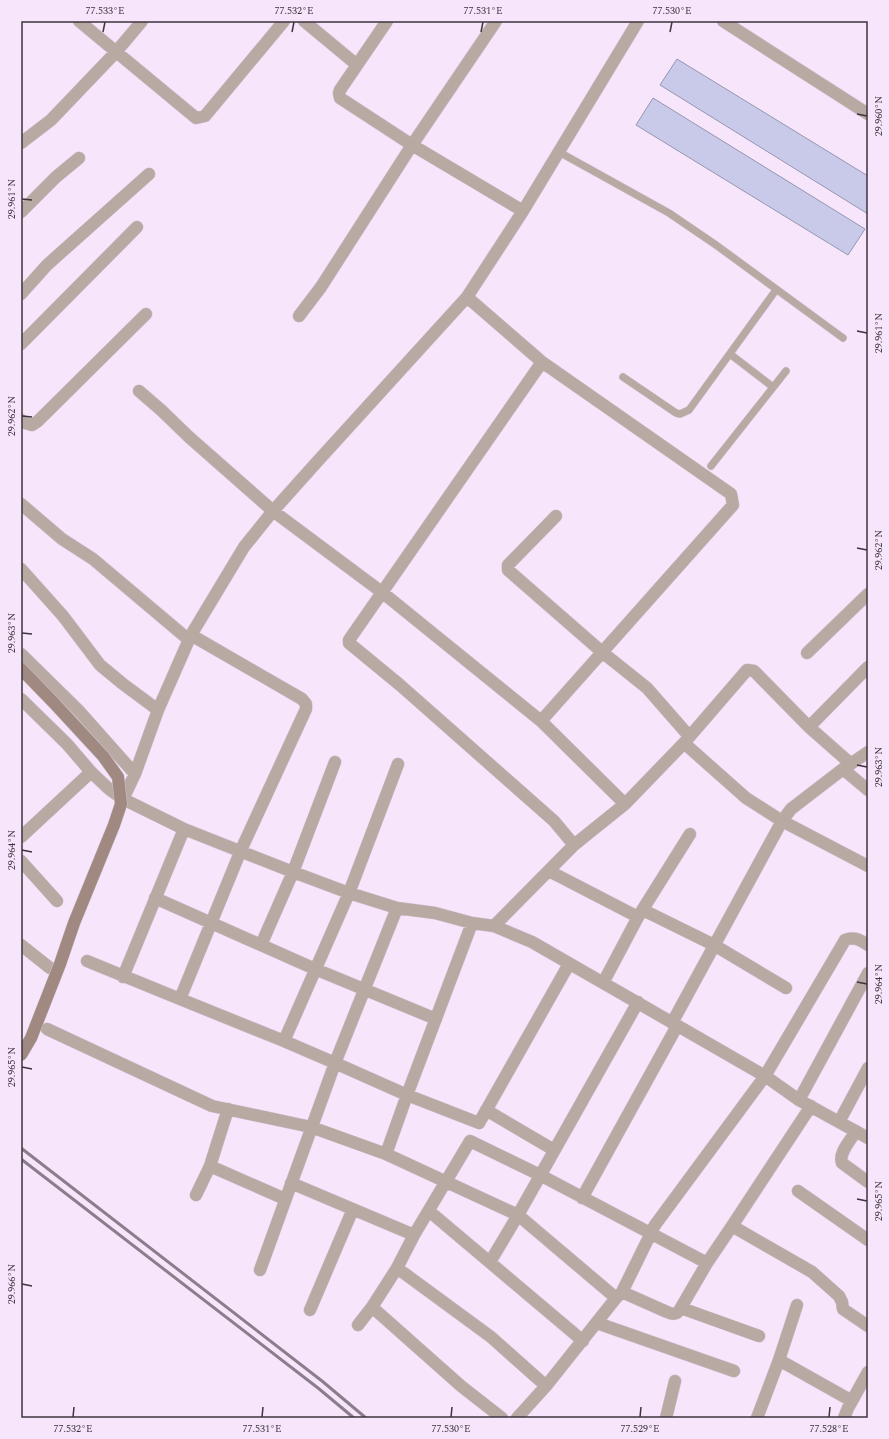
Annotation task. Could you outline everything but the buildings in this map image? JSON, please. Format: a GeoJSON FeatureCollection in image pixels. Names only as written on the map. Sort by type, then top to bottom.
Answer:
{"type":"FeatureCollection","features":[{"type":"Feature","properties":{"kind":"street"},"geometry":{"type":"LineString","coordinates":[[79,21],[196,118],[205,116],[284,21]]}},
{"type":"Feature","properties":{"kind":"street"},"geometry":{"type":"LineString","coordinates":[[21,143],[51,120],[116,52],[142,21]]}},
{"type":"Feature","properties":{"kind":"street"},"geometry":{"type":"LineString","coordinates":[[304,21],[357,65]]}},
{"type":"Feature","properties":{"kind":"street"},"geometry":{"type":"LineString","coordinates":[[387,21],[340,90],[340,98],[412,145],[523,211]]}},
{"type":"Feature","properties":{"kind":"street"},"geometry":{"type":"LineString","coordinates":[[299,316],[321,287],[412,145],[496,21]]}},
{"type":"Feature","properties":{"kind":"street"},"geometry":{"type":"LineString","coordinates":[[123,799],[135,774],[158,710],[190,638],[244,547],[273,511],[467,297],[523,211],[638,21]]}},
{"type":"Feature","properties":{"kind":"street"},"geometry":{"type":"LineString","coordinates":[[730,23],[868,114]]}},
{"type":"Feature","properties":{"kind":"street"},"geometry":{"type":"LineString","coordinates":[[21,212],[56,177],[79,158]]}},
{"type":"Feature","properties":{"kind":"street"},"geometry":{"type":"LineString","coordinates":[[21,294],[47,265],[148,174]]}},
{"type":"Feature","properties":{"kind":"street"},"geometry":{"type":"LineString","coordinates":[[21,344],[136,227]]}},
{"type":"Feature","properties":{"kind":"street"},"geometry":{"type":"LineString","coordinates":[[467,297],[542,362],[731,494],[733,500],[733,505],[541,721]]}},
{"type":"Feature","properties":{"kind":"street"},"geometry":{"type":"LineString","coordinates":[[21,420],[32,425],[38,421],[146,314]]}},
{"type":"Feature","properties":{"kind":"street"},"geometry":{"type":"LineString","coordinates":[[542,362],[349,640],[350,645],[400,685],[554,821],[574,845]]}},
{"type":"Feature","properties":{"kind":"street"},"geometry":{"type":"LineString","coordinates":[[140,391],[162,410],[189,437],[273,511],[383,593],[541,721],[625,804]]}},
{"type":"Feature","properties":{"kind":"street"},"geometry":{"type":"LineString","coordinates":[[21,504],[62,539],[93,559],[190,638],[302,699],[306,704],[306,709],[241,850],[180,999]]}},
{"type":"Feature","properties":{"kind":"street"},"geometry":{"type":"LineString","coordinates":[[556,516],[508,565],[508,570],[602,652],[647,688],[686,739],[746,798],[782,821],[868,866]]}},
{"type":"Feature","properties":{"kind":"street"},"geometry":{"type":"LineString","coordinates":[[21,569],[63,616],[100,664],[122,684],[158,710]]}},
{"type":"Feature","properties":{"kind":"street"},"geometry":{"type":"LineString","coordinates":[[807,653],[868,594]]}},
{"type":"Feature","properties":{"kind":"street"},"geometry":{"type":"LineString","coordinates":[[21,654],[79,711],[135,774]]}},
{"type":"Feature","properties":{"kind":"street"},"geometry":{"type":"LineString","coordinates":[[809,727],[868,667]]}},
{"type":"Feature","properties":{"kind":"street"},"geometry":{"type":"LineString","coordinates":[[21,669],[103,756],[118,777],[121,804],[114,826],[74,923],[60,964],[31,1038],[21,1055]]}},
{"type":"Feature","properties":{"kind":"street"},"geometry":{"type":"LineString","coordinates":[[494,926],[574,845],[625,804],[686,739],[747,670],[754,671],[847,766],[868,790]]}},
{"type":"Feature","properties":{"kind":"street"},"geometry":{"type":"LineString","coordinates":[[21,698],[67,744],[91,772],[123,799],[184,829],[349,893],[397,908],[435,913],[472,923],[494,926],[532,942],[638,1002],[674,1025],[765,1076],[799,1100],[864,1134],[843,1152],[841,1161],[842,1164],[868,1182]]}},
{"type":"Feature","properties":{"kind":"street"},"geometry":{"type":"LineString","coordinates":[[582,1198],[674,1025],[714,945],[782,821],[791,809],[847,766],[868,752]]}},
{"type":"Feature","properties":{"kind":"street"},"geometry":{"type":"LineString","coordinates":[[261,945],[293,872],[335,762]]}},
{"type":"Feature","properties":{"kind":"street"},"geometry":{"type":"LineString","coordinates":[[284,1041],[349,893],[398,764]]}},
{"type":"Feature","properties":{"kind":"street"},"geometry":{"type":"LineString","coordinates":[[21,837],[91,772]]}},
{"type":"Feature","properties":{"kind":"street"},"geometry":{"type":"LineString","coordinates":[[123,977],[184,829]]}},
{"type":"Feature","properties":{"kind":"street"},"geometry":{"type":"LineString","coordinates":[[603,983],[641,914],[690,834]]}},
{"type":"Feature","properties":{"kind":"street"},"geometry":{"type":"LineString","coordinates":[[21,861],[57,901]]}},
{"type":"Feature","properties":{"kind":"street"},"geometry":{"type":"LineString","coordinates":[[549,871],[641,914],[714,945],[786,988]]}},
{"type":"Feature","properties":{"kind":"street"},"geometry":{"type":"LineString","coordinates":[[155,898],[315,969],[436,1019]]}},
{"type":"Feature","properties":{"kind":"street"},"geometry":{"type":"LineString","coordinates":[[260,1270],[335,1063],[397,908]]}},
{"type":"Feature","properties":{"kind":"street"},"geometry":{"type":"LineString","coordinates":[[386,1154],[472,923]]}},
{"type":"Feature","properties":{"kind":"street"},"geometry":{"type":"LineString","coordinates":[[518,1418],[546,1386],[619,1295],[650,1234],[765,1076],[845,940],[853,938],[859,939],[868,945]]}},
{"type":"Feature","properties":{"kind":"street"},"geometry":{"type":"LineString","coordinates":[[21,945],[50,968]]}},
{"type":"Feature","properties":{"kind":"street"},"geometry":{"type":"LineString","coordinates":[[87,961],[123,977],[284,1041],[407,1095],[479,1123]]}},
{"type":"Feature","properties":{"kind":"street"},"geometry":{"type":"LineString","coordinates":[[358,1325],[372,1307],[397,1268],[414,1235],[470,1141],[569,964]]}},
{"type":"Feature","properties":{"kind":"street"},"geometry":{"type":"LineString","coordinates":[[799,1100],[868,973]]}},
{"type":"Feature","properties":{"kind":"street"},"geometry":{"type":"LineString","coordinates":[[490,1262],[638,1002]]}},
{"type":"Feature","properties":{"kind":"street"},"geometry":{"type":"LineString","coordinates":[[47,1029],[212,1106],[311,1127],[386,1154],[518,1215],[619,1295],[672,1314],[676,1314],[681,1308],[707,1263],[810,1106]]}},
{"type":"Feature","properties":{"kind":"street"},"geometry":{"type":"LineString","coordinates":[[839,1122],[868,1068]]}},
{"type":"Feature","properties":{"kind":"street"},"geometry":{"type":"LineString","coordinates":[[196,1195],[210,1166],[228,1109]]}},
{"type":"Feature","properties":{"kind":"street"},"geometry":{"type":"LineString","coordinates":[[486,1110],[554,1150]]}},
{"type":"Feature","properties":{"kind":"street"},"geometry":{"type":"LineString","coordinates":[[470,1141],[540,1175],[707,1263]]}},
{"type":"Feature","properties":{"kind":"street"},"geometry":{"type":"LineString","coordinates":[[210,1166],[285,1199]]}},
{"type":"Feature","properties":{"kind":"street"},"geometry":{"type":"LineString","coordinates":[[291,1183],[414,1235]]}},
{"type":"Feature","properties":{"kind":"street"},"geometry":{"type":"LineString","coordinates":[[798,1191],[868,1240]]}},
{"type":"Feature","properties":{"kind":"street"},"geometry":{"type":"LineString","coordinates":[[310,1310],[353,1209]]}},
{"type":"Feature","properties":{"kind":"street"},"geometry":{"type":"LineString","coordinates":[[428,1211],[583,1340]]}},
{"type":"Feature","properties":{"kind":"street"},"geometry":{"type":"LineString","coordinates":[[732,1226],[812,1272],[839,1296],[843,1309],[868,1326]]}},
{"type":"Feature","properties":{"kind":"street"},"geometry":{"type":"LineString","coordinates":[[397,1268],[491,1337],[546,1386]]}},
{"type":"Feature","properties":{"kind":"street"},"geometry":{"type":"LineString","coordinates":[[757,1418],[779,1360],[797,1305]]}},
{"type":"Feature","properties":{"kind":"street"},"geometry":{"type":"LineString","coordinates":[[372,1307],[461,1386],[502,1418]]}},
{"type":"Feature","properties":{"kind":"street"},"geometry":{"type":"LineString","coordinates":[[681,1308],[758,1336]]}},
{"type":"Feature","properties":{"kind":"street"},"geometry":{"type":"LineString","coordinates":[[597,1323],[734,1371]]}},
{"type":"Feature","properties":{"kind":"street"},"geometry":{"type":"LineString","coordinates":[[779,1360],[852,1401]]}},
{"type":"Feature","properties":{"kind":"street"},"geometry":{"type":"LineString","coordinates":[[844,1418],[868,1372]]}},
{"type":"Feature","properties":{"kind":"street"},"geometry":{"type":"LineString","coordinates":[[666,1418],[675,1381]]}},
{"type":"Feature","properties":{"kind":"lane"},"geometry":{"type":"LineString","coordinates":[[559,152],[669,214],[716,244],[842,338]]}},
{"type":"Feature","properties":{"kind":"lane"},"geometry":{"type":"LineString","coordinates":[[623,377],[676,413],[680,414],[689,410],[776,290]]}},
{"type":"Feature","properties":{"kind":"lane"},"geometry":{"type":"LineString","coordinates":[[730,354],[773,387]]}},
{"type":"Feature","properties":{"kind":"lane"},"geometry":{"type":"LineString","coordinates":[[711,466],[786,371]]}},
{"type":"Feature","properties":{"kind":"railway"},"geometry":{"type":"LineString","coordinates":[[21,1148],[322,1381],[366,1418]]}},
{"type":"Feature","properties":{"kind":"railway"},"geometry":{"type":"LineString","coordinates":[[21,1159],[318,1388],[354,1418]]}}]}
